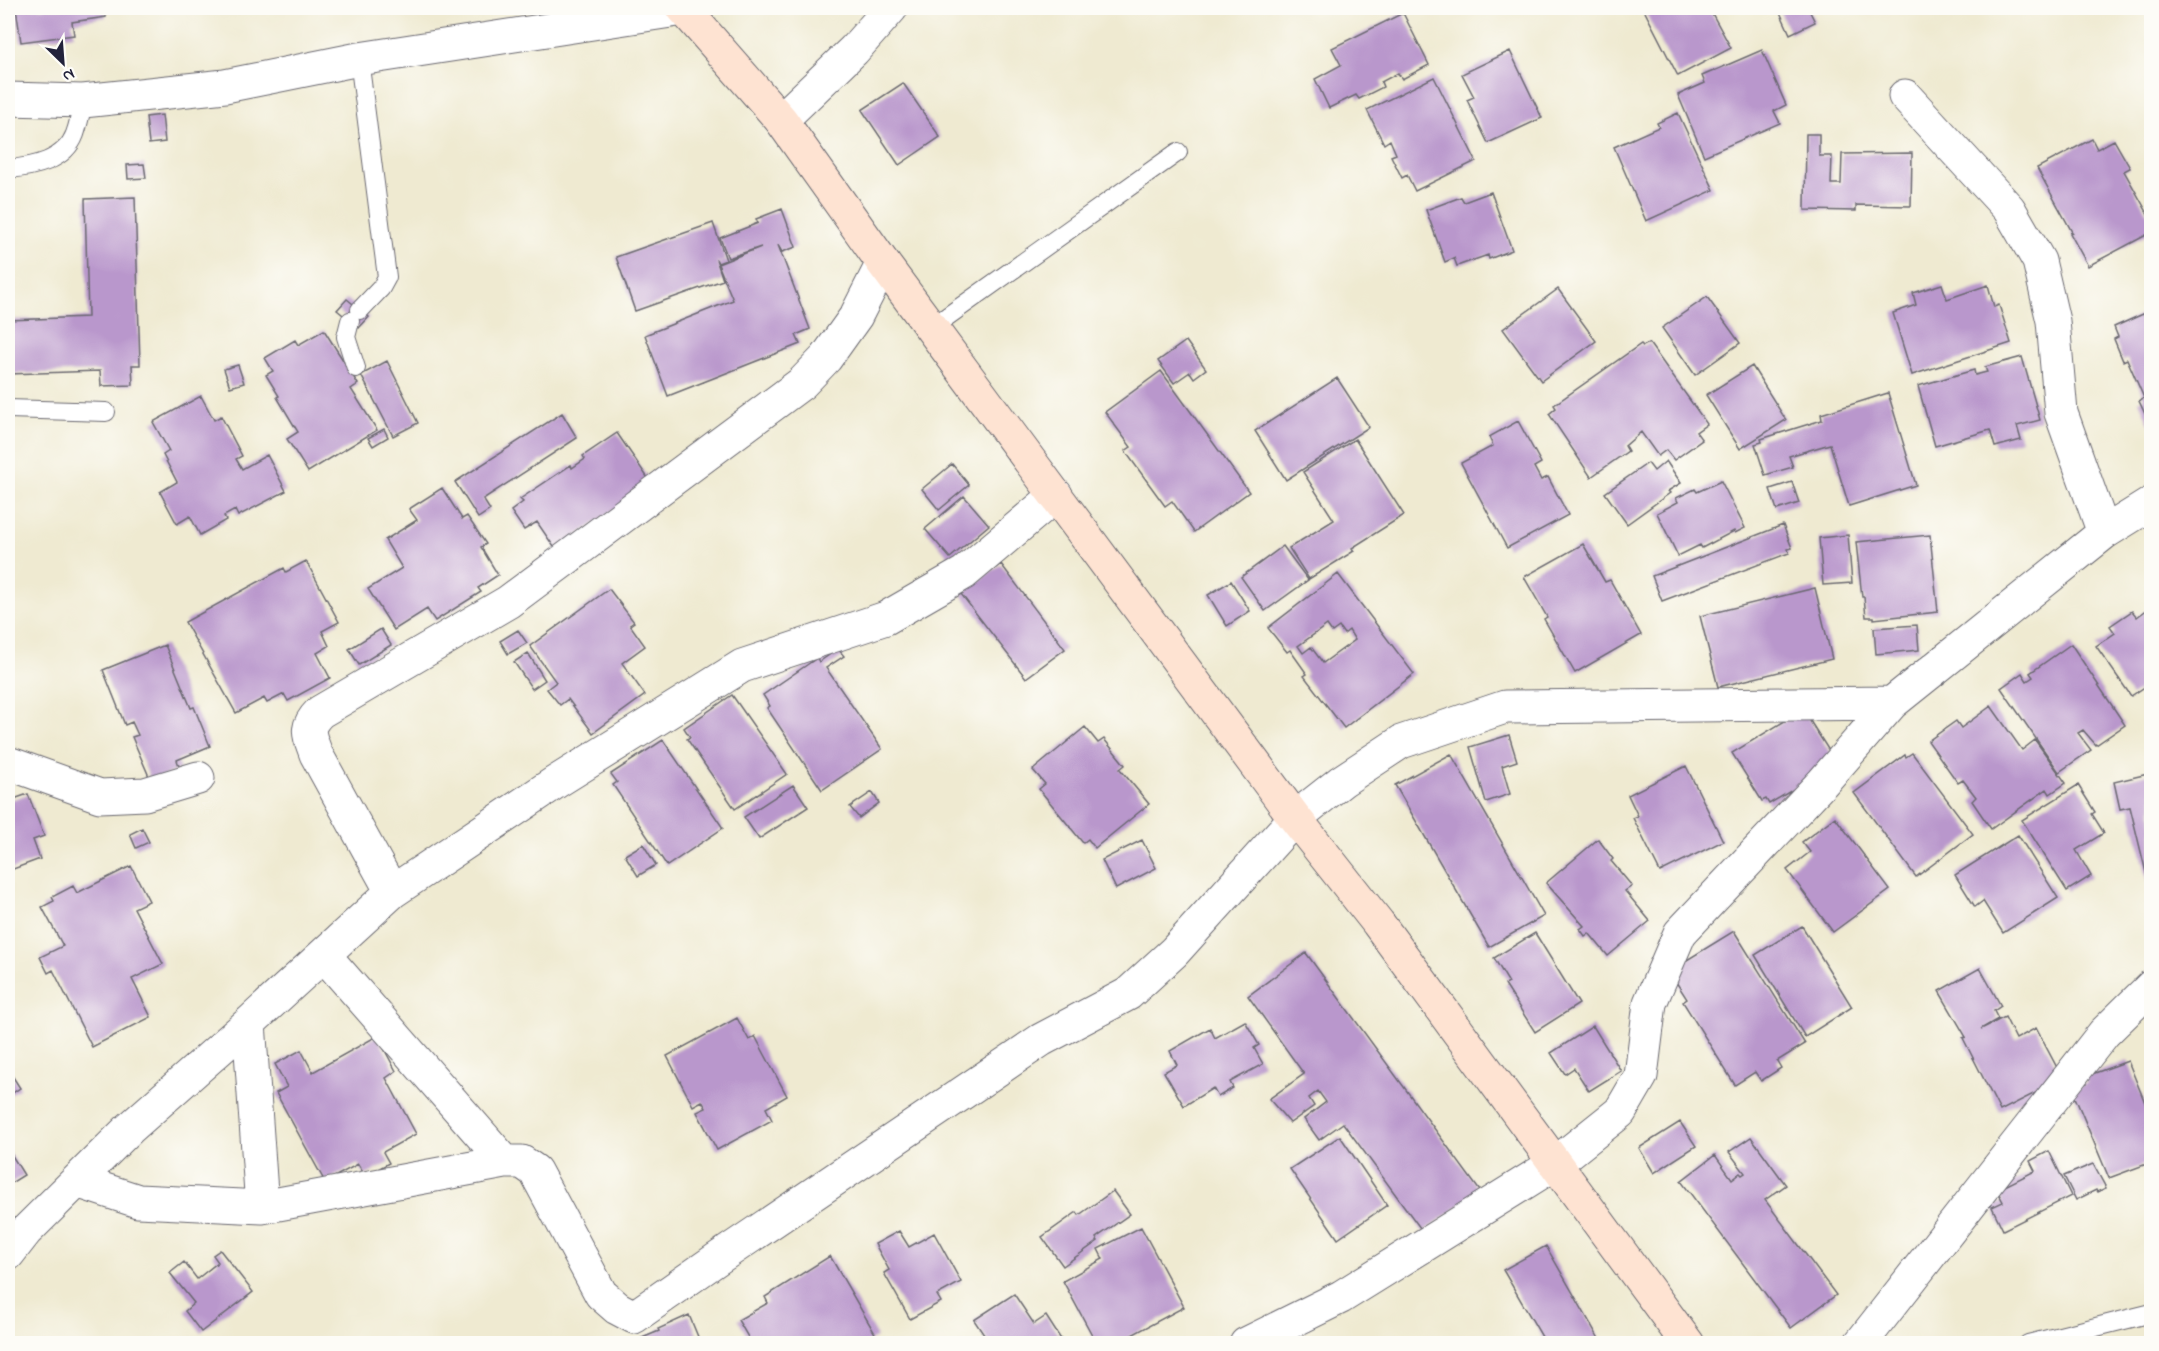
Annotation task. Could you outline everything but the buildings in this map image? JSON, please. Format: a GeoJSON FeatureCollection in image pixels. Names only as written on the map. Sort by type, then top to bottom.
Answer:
{"type":"FeatureCollection","features":[{"type":"Feature","properties":{"kind":"main road"},"geometry":{"type":"LineString","coordinates":[[684,8],[781,120],[931,328],[1295,819],[1378,923],[1688,1344]]}},
{"type":"Feature","properties":{"kind":"street"},"geometry":{"type":"LineString","coordinates":[[8,99],[83,101],[225,86],[359,59],[684,8]]}},
{"type":"Feature","properties":{"kind":"street"},"geometry":{"type":"LineString","coordinates":[[781,120],[854,51],[891,8]]}},
{"type":"Feature","properties":{"kind":"street"},"geometry":{"type":"LineString","coordinates":[[1905,96],[2009,209],[2039,261],[2053,321],[2061,413],[2104,533]]}},
{"type":"Feature","properties":{"kind":"street"},"geometry":{"type":"LineString","coordinates":[[392,892],[316,754],[308,732],[312,720],[320,712],[508,602],[802,383],[826,358],[856,316],[883,263]]}},
{"type":"Feature","properties":{"kind":"street"},"geometry":{"type":"LineString","coordinates":[[8,1254],[26,1231],[129,1129],[392,892],[556,782],[742,666],[886,618],[964,573],[1056,495]]}},
{"type":"Feature","properties":{"kind":"street"},"geometry":{"type":"LineString","coordinates":[[1246,1344],[1341,1297],[1556,1163],[1620,1112],[1641,1076],[1650,1003],[1680,933],[1823,782],[1892,703],[2104,533],[2151,503]]}},
{"type":"Feature","properties":{"kind":"street"},"geometry":{"type":"LineString","coordinates":[[77,1181],[138,1201],[262,1207],[505,1162],[522,1162],[535,1171],[601,1294],[617,1308],[634,1317],[717,1258],[1041,1040],[1128,994],[1174,952],[1295,819],[1342,781],[1401,742],[1505,707],[1892,703]]}},
{"type":"Feature","properties":{"kind":"street"},"geometry":{"type":"LineString","coordinates":[[8,762],[100,796],[145,794],[198,778]]}},
{"type":"Feature","properties":{"kind":"street"},"geometry":{"type":"LineString","coordinates":[[324,954],[505,1162]]}},
{"type":"Feature","properties":{"kind":"street"},"geometry":{"type":"LineString","coordinates":[[1860,1344],[2104,1033],[2151,986]]}},
{"type":"Feature","properties":{"kind":"street"},"geometry":{"type":"LineString","coordinates":[[249,1023],[262,1207]]}},
{"type":"Feature","properties":{"kind":"lane"},"geometry":{"type":"LineString","coordinates":[[356,368],[346,337],[355,315],[381,288],[387,277],[359,59]]}},
{"type":"Feature","properties":{"kind":"lane"},"geometry":{"type":"LineString","coordinates":[[8,169],[27,168],[59,156],[75,136],[83,101]]}},
{"type":"Feature","properties":{"kind":"lane"},"geometry":{"type":"LineString","coordinates":[[931,328],[1178,152]]}},
{"type":"Feature","properties":{"kind":"lane"},"geometry":{"type":"LineString","coordinates":[[8,409],[106,412]]}},
{"type":"Feature","properties":{"kind":"lane"},"geometry":{"type":"LineString","coordinates":[[2028,1344],[2151,1312]]}}]}
